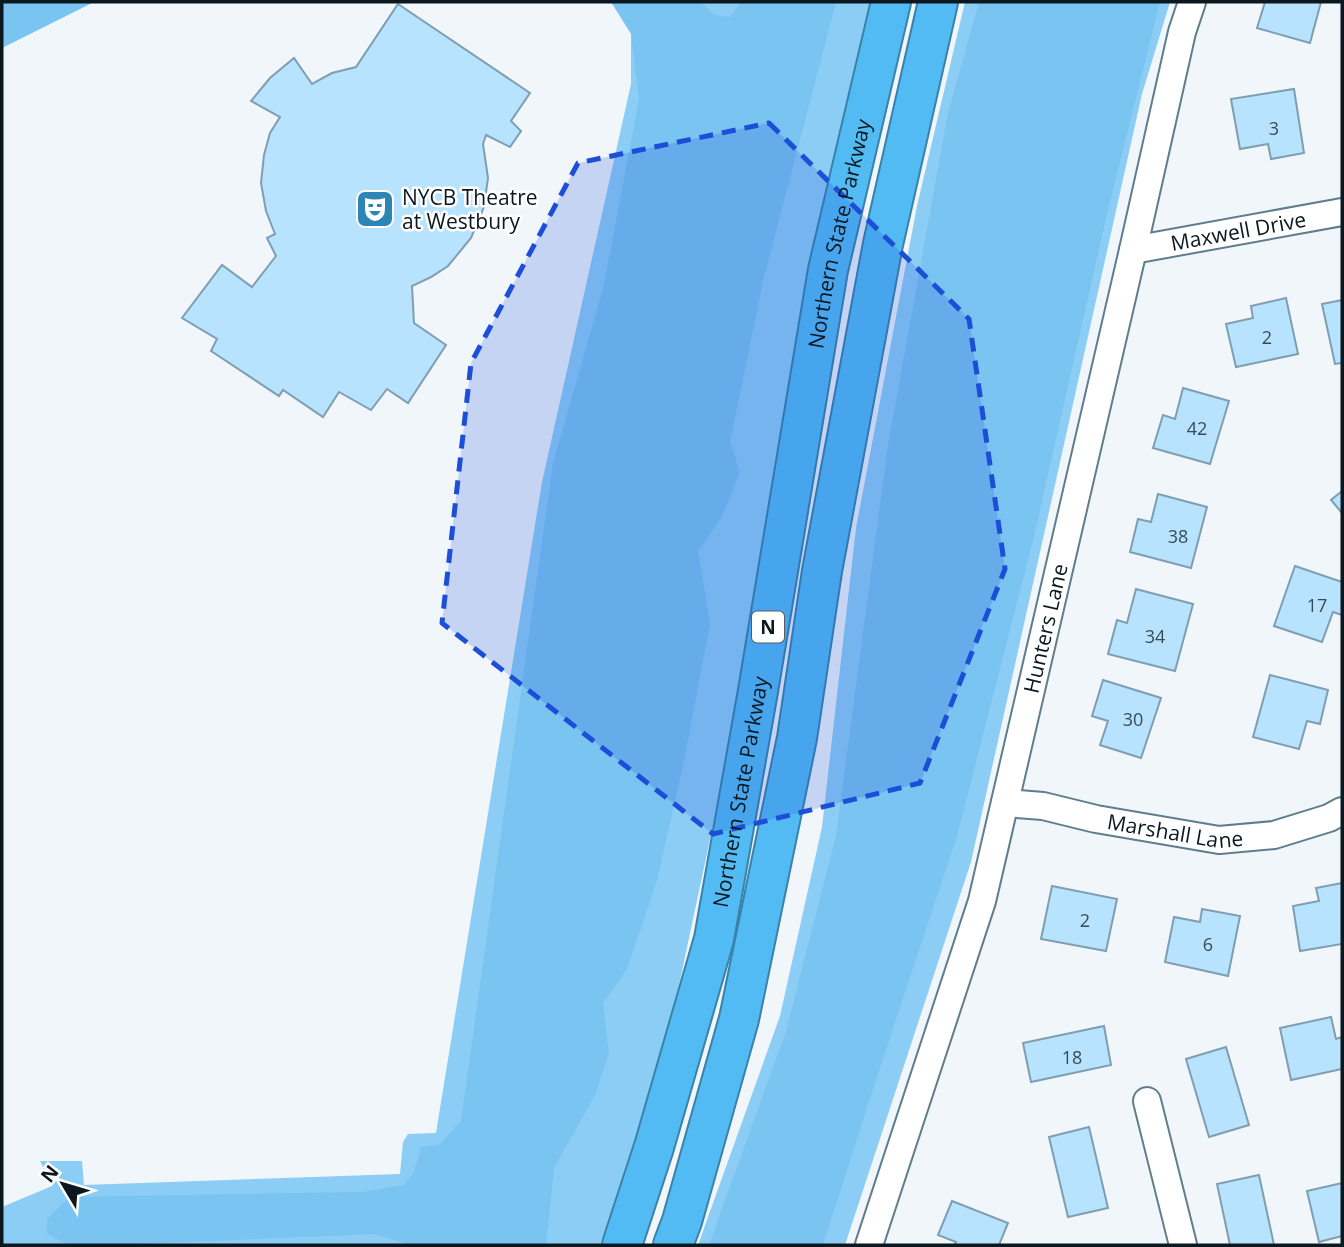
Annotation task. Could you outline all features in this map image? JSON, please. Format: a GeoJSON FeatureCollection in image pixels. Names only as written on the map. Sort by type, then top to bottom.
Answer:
{"type":"FeatureCollection","features":[{"type":"Feature","properties":{"kind":"highway","name":"Northern State Parkway"},"geometry":{"type":"LineString","coordinates":[[622,1245],[654,1147],[714,939],[828,270],[891,2]]}},
{"type":"Feature","properties":{"kind":"highway","name":"Northern State Parkway"},"geometry":{"type":"LineString","coordinates":[[673,1245],[739,1019],[797,738],[822,571],[883,244],[939,2]]}},
{"type":"Feature","properties":{"kind":"street","name":"Hunters Lane"},"geometry":{"type":"LineString","coordinates":[[869,1245],[982,901],[1182,32],[1192,2]]}},
{"type":"Feature","properties":{"kind":"street","name":"Maxwell Drive"},"geometry":{"type":"LineString","coordinates":[[1133,250],[1342,212]]}},
{"type":"Feature","properties":{"kind":"street","name":"Marshall Lane"},"geometry":{"type":"LineString","coordinates":[[1005,803],[1043,806],[1096,819],[1219,840],[1274,835],[1329,818],[1342,811]]}},
{"type":"Feature","properties":{"kind":"street"},"geometry":{"type":"LineString","coordinates":[[1147,1101],[1183,1245]]}},
{"type":"Feature","properties":{"kind":"highlighted area"},"geometry":{"type":"Polygon","coordinates":[[[769,123],[969,319],[1005,569],[920,783],[713,834],[442,623],[471,363],[578,163],[769,123]]]}},
{"type":"Feature","properties":{"kind":"shaded area"},"geometry":{"type":"Polygon","coordinates":[[[2,2],[94,2],[2,48],[2,2]]]}},
{"type":"Feature","properties":{"kind":"shaded area"},"geometry":{"type":"Polygon","coordinates":[[[611,2],[701,2],[714,15],[730,17],[741,2],[836,2],[764,277],[730,442],[740,472],[722,517],[698,551],[710,624],[684,761],[657,880],[627,969],[603,1003],[609,1054],[595,1095],[554,1168],[546,1245],[405,1245],[375,1234],[68,1245],[47,1234],[47,1219],[69,1197],[362,1192],[404,1185],[414,1172],[421,1147],[439,1145],[461,1121],[553,463],[604,285],[639,99],[631,34],[611,2]]]}},
{"type":"Feature","properties":{"kind":"shaded area"},"geometry":{"type":"Polygon","coordinates":[[[653,2],[874,2],[836,151],[779,442],[726,764],[679,985],[641,1129],[600,1245],[2,1245],[2,1207],[52,1186],[40,1161],[82,1161],[84,1185],[400,1174],[403,1142],[408,1134],[436,1133],[542,482],[631,84],[631,34],[653,2]]]}},
{"type":"Feature","properties":{"kind":"shaded area"},"geometry":{"type":"Polygon","coordinates":[[[965,2],[1170,2],[1142,94],[971,862],[845,1245],[698,1245],[780,1016],[822,827],[856,528],[917,206],[965,2]]]}},
{"type":"Feature","properties":{"kind":"shaded area"},"geometry":{"type":"Polygon","coordinates":[[[979,2],[1160,2],[1107,214],[1034,536],[957,836],[823,1245],[709,1245],[786,1031],[836,836],[888,445],[948,113],[979,2]]]}},
{"type":"Feature","properties":{"kind":"building"},"geometry":{"type":"Polygon","coordinates":[[[1265,2],[1321,2],[1310,43],[1257,28],[1265,2]]]}},
{"type":"Feature","properties":{"kind":"building","name":"NYCB Theatre at Westbury"},"geometry":{"type":"Polygon","coordinates":[[[398,4],[530,93],[511,121],[521,131],[510,147],[486,135],[483,144],[488,178],[484,207],[471,238],[448,266],[412,286],[414,323],[446,345],[408,403],[387,389],[371,410],[339,392],[323,417],[283,390],[279,396],[211,351],[217,339],[182,318],[222,265],[252,287],[276,256],[267,238],[275,234],[266,211],[261,183],[270,133],[280,117],[251,101],[270,78],[294,58],[312,84],[332,73],[356,67],[398,4]]]}},
{"type":"Feature","properties":{"kind":"building"},"geometry":{"type":"Polygon","coordinates":[[[1294,89],[1304,153],[1271,159],[1268,144],[1240,149],[1231,99],[1294,89]]]}},
{"type":"Feature","properties":{"kind":"building"},"geometry":{"type":"Polygon","coordinates":[[[1286,298],[1298,354],[1236,367],[1226,324],[1253,318],[1251,306],[1286,298]]]}},
{"type":"Feature","properties":{"kind":"building"},"geometry":{"type":"Polygon","coordinates":[[[1342,300],[1342,363],[1335,364],[1322,304],[1342,300]]]}},
{"type":"Feature","properties":{"kind":"building"},"geometry":{"type":"Polygon","coordinates":[[[1183,388],[1229,401],[1210,464],[1153,448],[1163,415],[1175,419],[1183,388]]]}},
{"type":"Feature","properties":{"kind":"building"},"geometry":{"type":"Polygon","coordinates":[[[1342,491],[1342,513],[1331,500],[1342,491]]]}},
{"type":"Feature","properties":{"kind":"building"},"geometry":{"type":"Polygon","coordinates":[[[1158,494],[1207,507],[1191,568],[1130,552],[1138,519],[1151,522],[1158,494]]]}},
{"type":"Feature","properties":{"kind":"building"},"geometry":{"type":"Polygon","coordinates":[[[1295,566],[1342,582],[1342,615],[1333,612],[1322,642],[1274,626],[1295,566]]]}},
{"type":"Feature","properties":{"kind":"building"},"geometry":{"type":"Polygon","coordinates":[[[1136,589],[1193,604],[1175,671],[1108,654],[1117,620],[1127,623],[1136,589]]]}},
{"type":"Feature","properties":{"kind":"building"},"geometry":{"type":"Polygon","coordinates":[[[1270,675],[1328,690],[1320,724],[1307,721],[1299,749],[1253,737],[1270,675]]]}},
{"type":"Feature","properties":{"kind":"building"},"geometry":{"type":"Polygon","coordinates":[[[1103,680],[1161,698],[1141,758],[1100,745],[1108,721],[1092,716],[1103,680]]]}},
{"type":"Feature","properties":{"kind":"building"},"geometry":{"type":"Polygon","coordinates":[[[1342,883],[1342,944],[1300,951],[1293,906],[1319,901],[1316,888],[1342,883]]]}},
{"type":"Feature","properties":{"kind":"building"},"geometry":{"type":"Polygon","coordinates":[[[1052,886],[1117,899],[1106,951],[1041,939],[1052,886]]]}},
{"type":"Feature","properties":{"kind":"building"},"geometry":{"type":"Polygon","coordinates":[[[1202,909],[1240,916],[1228,976],[1165,962],[1174,917],[1200,922],[1202,909]]]}},
{"type":"Feature","properties":{"kind":"building"},"geometry":{"type":"Polygon","coordinates":[[[1331,1017],[1336,1039],[1342,1037],[1342,1069],[1291,1080],[1280,1028],[1331,1017]]]}},
{"type":"Feature","properties":{"kind":"building"},"geometry":{"type":"Polygon","coordinates":[[[1104,1026],[1111,1065],[1031,1082],[1023,1043],[1104,1026]]]}},
{"type":"Feature","properties":{"kind":"building"},"geometry":{"type":"Polygon","coordinates":[[[1226,1047],[1249,1125],[1209,1137],[1186,1059],[1226,1047]]]}},
{"type":"Feature","properties":{"kind":"building"},"geometry":{"type":"Polygon","coordinates":[[[1089,1127],[1108,1208],[1068,1217],[1049,1137],[1089,1127]]]}},
{"type":"Feature","properties":{"kind":"building"},"geometry":{"type":"Polygon","coordinates":[[[1259,1175],[1274,1245],[1230,1245],[1217,1184],[1259,1175]]]}},
{"type":"Feature","properties":{"kind":"building"},"geometry":{"type":"Polygon","coordinates":[[[1342,1183],[1342,1236],[1319,1242],[1307,1191],[1342,1183]]]}},
{"type":"Feature","properties":{"kind":"building"},"geometry":{"type":"Polygon","coordinates":[[[952,1201],[1008,1223],[999,1245],[954,1245],[956,1242],[938,1235],[952,1201]]]}},
{"type":"Feature","properties":{"kind":"place","name":"NYCB Theatre at Westbury"},"geometry":{"type":"Point","coordinates":[375,209]}}]}
